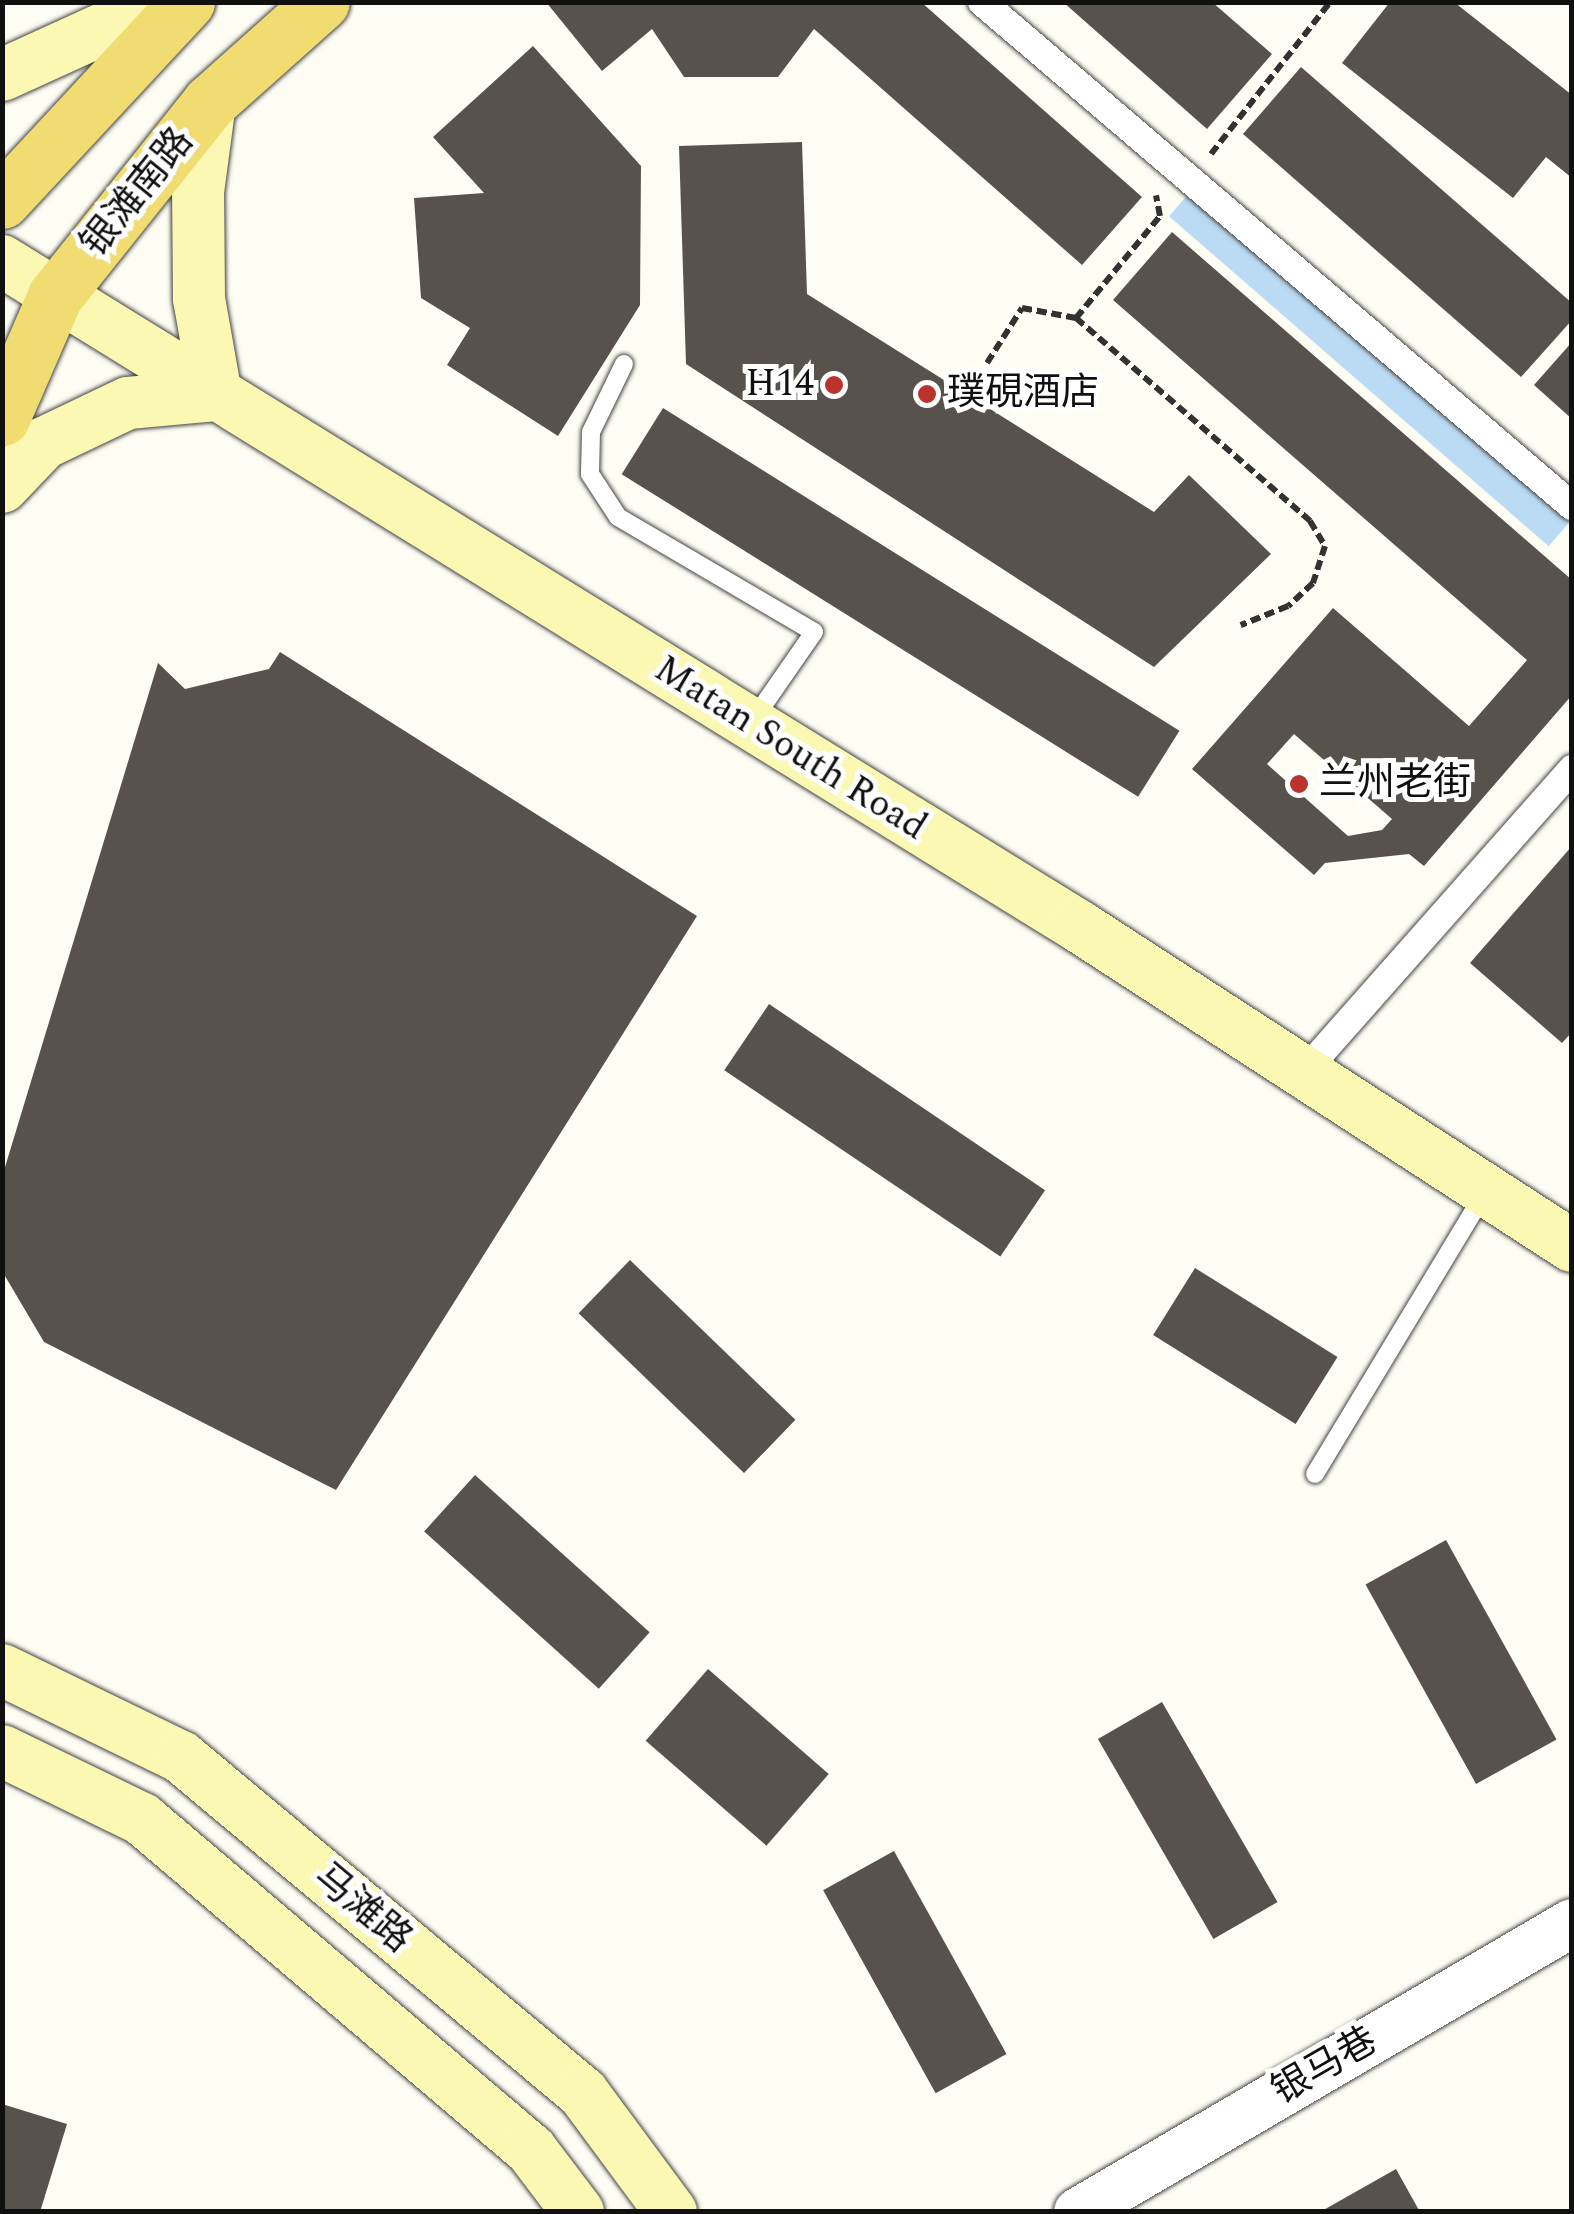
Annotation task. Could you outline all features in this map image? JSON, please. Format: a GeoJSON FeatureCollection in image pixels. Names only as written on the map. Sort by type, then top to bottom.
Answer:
{"type":"FeatureCollection","features":[{"type":"Feature","properties":{"kind":"main road"},"geometry":{"type":"LineString","coordinates":[[2,75],[162,2]]}},
{"type":"Feature","properties":{"kind":"main road"},"geometry":{"type":"LineString","coordinates":[[2,200],[187,2]]}},
{"type":"Feature","properties":{"kind":"main road","name":"银滩南路"},"geometry":{"type":"LineString","coordinates":[[2,418],[55,296],[210,102],[322,2]]}},
{"type":"Feature","properties":{"kind":"main road"},"geometry":{"type":"LineString","coordinates":[[2,487],[44,443],[128,403],[216,395],[199,300],[198,192],[210,102]]}},
{"type":"Feature","properties":{"kind":"main road","name":"Matan South Road"},"geometry":{"type":"LineString","coordinates":[[2,261],[750,724],[1304,1072],[1572,1246]]}},
{"type":"Feature","properties":{"kind":"main road","name":"马滩路"},"geometry":{"type":"LineString","coordinates":[[2,1670],[180,1757],[583,2093],[671,2212]]}},
{"type":"Feature","properties":{"kind":"main road","name":"马滩路"},"geometry":{"type":"LineString","coordinates":[[2,1751],[142,1819],[532,2150],[578,2212]]}},
{"type":"Feature","properties":{"kind":"street"},"geometry":{"type":"LineString","coordinates":[[982,2],[1572,506]]}},
{"type":"Feature","properties":{"kind":"street"},"geometry":{"type":"LineString","coordinates":[[1304,1072],[1572,768]]}},
{"type":"Feature","properties":{"kind":"street","name":"银马巷"},"geometry":{"type":"LineString","coordinates":[[1078,2212],[1572,1922]]}},
{"type":"Feature","properties":{"kind":"lane"},"geometry":{"type":"LineString","coordinates":[[624,364],[591,432],[590,474],[618,518],[814,632],[750,724]]}},
{"type":"Feature","properties":{"kind":"lane"},"geometry":{"type":"LineString","coordinates":[[1314,1474],[1487,1190]]}},
{"type":"Feature","properties":{"kind":"path"},"geometry":{"type":"LineString","coordinates":[[1076,318],[1160,216],[1156,196],[1175,167],[1213,154],[1330,2]]}},
{"type":"Feature","properties":{"kind":"path"},"geometry":{"type":"LineString","coordinates":[[988,363],[1022,308],[1076,318],[1310,521],[1326,546],[1313,584],[1288,606],[1241,625]]}},
{"type":"Feature","properties":{"kind":"water"},"geometry":{"type":"Polygon","coordinates":[[[1190,192],[1570,522],[1549,546],[1169,216],[1190,192]]]}},
{"type":"Feature","properties":{"kind":"building"},"geometry":{"type":"Polygon","coordinates":[[[546,2],[921,2],[1142,197],[1082,265],[814,29],[778,77],[684,77],[652,29],[602,71],[546,2]]]}},
{"type":"Feature","properties":{"kind":"building"},"geometry":{"type":"Polygon","coordinates":[[[1063,2],[1212,2],[1272,54],[1207,129],[1063,2]]]}},
{"type":"Feature","properties":{"kind":"building"},"geometry":{"type":"Polygon","coordinates":[[[1390,2],[1454,2],[1572,95],[1572,178],[1546,157],[1513,198],[1342,63],[1390,2]]]}},
{"type":"Feature","properties":{"kind":"building"},"geometry":{"type":"Polygon","coordinates":[[[533,46],[641,166],[640,305],[558,436],[447,365],[470,328],[421,298],[414,198],[484,193],[433,137],[533,46]]]}},
{"type":"Feature","properties":{"kind":"building"},"geometry":{"type":"Polygon","coordinates":[[[1301,67],[1572,303],[1572,320],[1521,377],[1243,134],[1301,67]]]}},
{"type":"Feature","properties":{"kind":"building","name":"H14"},"geometry":{"type":"Polygon","coordinates":[[[802,142],[807,294],[1154,512],[1189,475],[1271,554],[1154,667],[686,364],[679,146],[802,142]]]}},
{"type":"Feature","properties":{"kind":"building"},"geometry":{"type":"Polygon","coordinates":[[[1172,232],[1572,580],[1572,695],[1424,866],[1409,854],[1325,863],[1314,875],[1192,769],[1333,608],[1469,726],[1527,660],[1113,300],[1172,232]],[[1294,734],[1267,764],[1348,836],[1382,830],[1392,819],[1294,734]]]}},
{"type":"Feature","properties":{"kind":"building"},"geometry":{"type":"Polygon","coordinates":[[[1572,342],[1572,419],[1534,385],[1572,342]]]}},
{"type":"Feature","properties":{"kind":"building"},"geometry":{"type":"Polygon","coordinates":[[[663,408],[1179,731],[1138,797],[622,474],[663,408]]]}},
{"type":"Feature","properties":{"kind":"building"},"geometry":{"type":"Polygon","coordinates":[[[280,652],[697,916],[336,1490],[44,1342],[2,1271],[2,1177],[158,663],[185,689],[269,669],[280,652]]]}},
{"type":"Feature","properties":{"kind":"building"},"geometry":{"type":"Polygon","coordinates":[[[1572,846],[1572,1032],[1562,1043],[1470,963],[1572,846]]]}},
{"type":"Feature","properties":{"kind":"building"},"geometry":{"type":"Polygon","coordinates":[[[769,1004],[1045,1190],[1000,1257],[724,1070],[769,1004]]]}},
{"type":"Feature","properties":{"kind":"building"},"geometry":{"type":"Polygon","coordinates":[[[630,1260],[795,1420],[744,1473],[579,1313],[630,1260]]]}},
{"type":"Feature","properties":{"kind":"building"},"geometry":{"type":"Polygon","coordinates":[[[1195,1268],[1337,1357],[1296,1424],[1153,1335],[1195,1268]]]}},
{"type":"Feature","properties":{"kind":"building"},"geometry":{"type":"Polygon","coordinates":[[[475,1475],[650,1632],[599,1689],[424,1531],[475,1475]]]}},
{"type":"Feature","properties":{"kind":"building"},"geometry":{"type":"Polygon","coordinates":[[[1446,1540],[1557,1739],[1476,1784],[1366,1585],[1446,1540]]]}},
{"type":"Feature","properties":{"kind":"building"},"geometry":{"type":"Polygon","coordinates":[[[708,1669],[829,1774],[766,1846],[646,1741],[708,1669]]]}},
{"type":"Feature","properties":{"kind":"building"},"geometry":{"type":"Polygon","coordinates":[[[1162,1702],[1278,1902],[1213,1939],[1098,1739],[1162,1702]]]}},
{"type":"Feature","properties":{"kind":"building"},"geometry":{"type":"Polygon","coordinates":[[[894,1851],[1006,2054],[936,2093],[823,1890],[894,1851]]]}},
{"type":"Feature","properties":{"kind":"building"},"geometry":{"type":"Polygon","coordinates":[[[2,2104],[67,2124],[40,2212],[2,2212],[2,2104]]]}},
{"type":"Feature","properties":{"kind":"building"},"geometry":{"type":"Polygon","coordinates":[[[1396,2169],[1420,2212],[1320,2212],[1396,2169]]]}},
{"type":"Feature","properties":{"kind":"place","name":"H14"},"geometry":{"type":"Point","coordinates":[834,385]}},
{"type":"Feature","properties":{"kind":"place","name":"璞硯酒店"},"geometry":{"type":"Point","coordinates":[927,394]}},
{"type":"Feature","properties":{"kind":"place","name":"兰州老街"},"geometry":{"type":"Point","coordinates":[1299,784]}}]}
